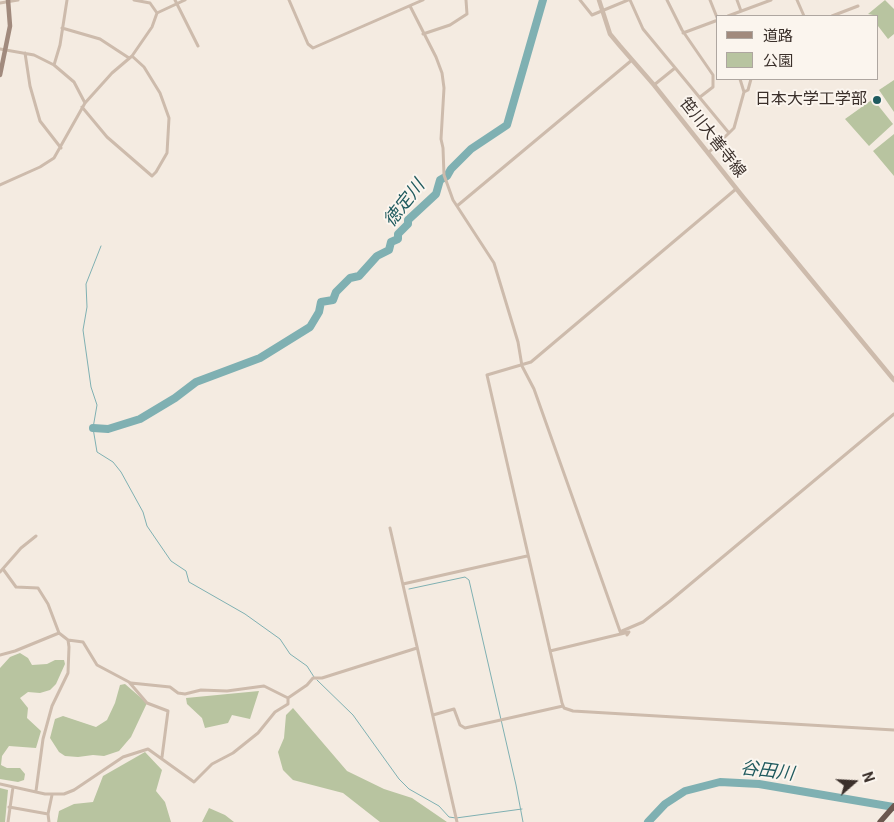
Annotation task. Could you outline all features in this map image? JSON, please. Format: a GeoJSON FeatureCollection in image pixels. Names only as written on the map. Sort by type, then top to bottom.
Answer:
{"type":"FeatureCollection","features":[{"type":"Feature","properties":{"kind":"highway"},"geometry":{"type":"LineString","coordinates":[[880,822],[894,806]]}},
{"type":"Feature","properties":{"kind":"main road"},"geometry":{"type":"LineString","coordinates":[[0,74],[2,49],[10,26],[8,1]]}},
{"type":"Feature","properties":{"kind":"street"},"geometry":{"type":"LineString","coordinates":[[0,3],[18,0]]}},
{"type":"Feature","properties":{"kind":"street"},"geometry":{"type":"LineString","coordinates":[[54,65],[60,45],[67,0]]}},
{"type":"Feature","properties":{"kind":"street"},"geometry":{"type":"LineString","coordinates":[[134,0],[150,3],[157,13]]}},
{"type":"Feature","properties":{"kind":"street"},"geometry":{"type":"LineString","coordinates":[[0,184],[47,163],[61,148],[85,102],[130,57],[152,27],[157,13],[176,2],[185,0]]}},
{"type":"Feature","properties":{"kind":"street"},"geometry":{"type":"LineString","coordinates":[[289,0],[308,44],[313,48],[424,0]]}},
{"type":"Feature","properties":{"kind":"street"},"geometry":{"type":"LineString","coordinates":[[423,34],[450,24],[467,14],[466,0]]}},
{"type":"Feature","properties":{"kind":"street"},"geometry":{"type":"LineString","coordinates":[[580,0],[592,15],[629,0],[643,29],[729,133]]}},
{"type":"Feature","properties":{"kind":"street","name":"笹川大善寺線"},"geometry":{"type":"LineString","coordinates":[[599,0],[610,34],[654,85],[736,189],[894,380]]}},
{"type":"Feature","properties":{"kind":"street"},"geometry":{"type":"LineString","coordinates":[[667,0],[684,33],[713,75],[713,87],[700,97]]}},
{"type":"Feature","properties":{"kind":"street"},"geometry":{"type":"LineString","coordinates":[[710,0],[716,15]]}},
{"type":"Feature","properties":{"kind":"street"},"geometry":{"type":"LineString","coordinates":[[737,0],[741,11]]}},
{"type":"Feature","properties":{"kind":"street"},"geometry":{"type":"LineString","coordinates":[[732,15],[771,0]]}},
{"type":"Feature","properties":{"kind":"street"},"geometry":{"type":"LineString","coordinates":[[797,0],[804,15]]}},
{"type":"Feature","properties":{"kind":"street"},"geometry":{"type":"LineString","coordinates":[[176,2],[198,46]]}},
{"type":"Feature","properties":{"kind":"street"},"geometry":{"type":"LineString","coordinates":[[410,6],[442,73],[444,88],[441,139],[444,175],[457,206],[494,263],[518,342],[522,366],[534,389],[621,632]]}},
{"type":"Feature","properties":{"kind":"street"},"geometry":{"type":"LineString","coordinates":[[835,15],[858,6]]}},
{"type":"Feature","properties":{"kind":"street"},"geometry":{"type":"LineString","coordinates":[[684,33],[716,21]]}},
{"type":"Feature","properties":{"kind":"street"},"geometry":{"type":"LineString","coordinates":[[62,28],[100,39],[130,57],[146,70],[160,93],[168,114],[168,153],[156,172],[152,176],[107,137],[82,107]]}},
{"type":"Feature","properties":{"kind":"street"},"geometry":{"type":"LineString","coordinates":[[2,49],[40,57],[54,65],[74,82],[85,102]]}},
{"type":"Feature","properties":{"kind":"street"},"geometry":{"type":"LineString","coordinates":[[25,53],[30,86],[40,121],[61,148]]}},
{"type":"Feature","properties":{"kind":"street"},"geometry":{"type":"LineString","coordinates":[[457,206],[632,60]]}},
{"type":"Feature","properties":{"kind":"street"},"geometry":{"type":"LineString","coordinates":[[654,85],[675,68]]}},
{"type":"Feature","properties":{"kind":"street"},"geometry":{"type":"LineString","coordinates":[[708,154],[711,148],[734,128],[744,92],[740,80]]}},
{"type":"Feature","properties":{"kind":"street"},"geometry":{"type":"LineString","coordinates":[[744,92],[748,90],[751,80]]}},
{"type":"Feature","properties":{"kind":"street"},"geometry":{"type":"LineString","coordinates":[[563,706],[486,376],[489,373],[522,366],[531,362],[736,189]]}},
{"type":"Feature","properties":{"kind":"street"},"geometry":{"type":"LineString","coordinates":[[550,651],[621,632],[643,622],[894,414]]}},
{"type":"Feature","properties":{"kind":"street"},"geometry":{"type":"LineString","coordinates":[[390,528],[458,822]]}},
{"type":"Feature","properties":{"kind":"street"},"geometry":{"type":"LineString","coordinates":[[36,536],[21,548],[2,571],[16,587],[38,588],[48,604],[59,633],[68,640],[83,642],[97,665],[131,684],[147,703],[169,713],[162,758]]}},
{"type":"Feature","properties":{"kind":"street"},"geometry":{"type":"LineString","coordinates":[[403,584],[528,556]]}},
{"type":"Feature","properties":{"kind":"street"},"geometry":{"type":"LineString","coordinates":[[621,632],[629,632],[626,635]]}},
{"type":"Feature","properties":{"kind":"street"},"geometry":{"type":"LineString","coordinates":[[0,655],[16,651],[59,633]]}},
{"type":"Feature","properties":{"kind":"street"},"geometry":{"type":"LineString","coordinates":[[36,791],[43,739],[52,706],[69,669],[68,640]]}},
{"type":"Feature","properties":{"kind":"street"},"geometry":{"type":"LineString","coordinates":[[288,698],[304,687],[313,677],[322,678],[417,648]]}},
{"type":"Feature","properties":{"kind":"street"},"geometry":{"type":"LineString","coordinates":[[131,684],[170,687],[178,693],[184,694],[205,690],[227,691],[264,686],[288,698]]}},
{"type":"Feature","properties":{"kind":"street"},"geometry":{"type":"LineString","coordinates":[[0,784],[52,794],[71,792],[123,757],[148,749],[194,782],[212,764],[234,753],[258,733],[276,712],[288,704],[288,698]]}},
{"type":"Feature","properties":{"kind":"street"},"geometry":{"type":"LineString","coordinates":[[433,715],[454,709],[460,725],[465,728],[563,706],[573,711],[894,730]]}},
{"type":"Feature","properties":{"kind":"street"},"geometry":{"type":"LineString","coordinates":[[8,822],[13,787]]}},
{"type":"Feature","properties":{"kind":"street"},"geometry":{"type":"LineString","coordinates":[[49,822],[48,814],[52,794]]}},
{"type":"Feature","properties":{"kind":"street"},"geometry":{"type":"LineString","coordinates":[[10,807],[48,814]]}},
{"type":"Feature","properties":{"kind":"green space"},"geometry":{"type":"Polygon","coordinates":[[[885,0],[894,9],[894,34],[888,39],[879,27],[879,15],[868,14],[885,0]]]}},
{"type":"Feature","properties":{"kind":"green space"},"geometry":{"type":"Polygon","coordinates":[[[894,80],[894,112],[879,90],[894,80]]]}},
{"type":"Feature","properties":{"kind":"green space"},"geometry":{"type":"Polygon","coordinates":[[[873,99],[893,124],[869,146],[845,119],[873,99]]]}},
{"type":"Feature","properties":{"kind":"green space"},"geometry":{"type":"Polygon","coordinates":[[[894,134],[894,176],[873,151],[894,134]]]}},
{"type":"Feature","properties":{"kind":"green space"},"geometry":{"type":"Polygon","coordinates":[[[20,653],[28,658],[32,665],[47,664],[55,660],[64,660],[65,664],[56,684],[50,690],[40,693],[28,692],[20,698],[28,708],[27,718],[41,731],[36,748],[9,746],[2,756],[1,765],[7,768],[20,768],[25,774],[24,780],[18,782],[0,779],[0,668],[10,657],[20,653]]]}},
{"type":"Feature","properties":{"kind":"green space"},"geometry":{"type":"Polygon","coordinates":[[[125,684],[147,703],[131,737],[119,751],[104,756],[78,757],[65,756],[59,752],[50,738],[55,719],[63,716],[96,727],[107,720],[115,703],[120,685],[125,684]]]}},
{"type":"Feature","properties":{"kind":"green space"},"geometry":{"type":"Polygon","coordinates":[[[259,691],[250,719],[232,715],[228,723],[205,728],[202,718],[187,704],[186,698],[259,691]]]}},
{"type":"Feature","properties":{"kind":"green space"},"geometry":{"type":"Polygon","coordinates":[[[293,708],[347,771],[384,789],[412,798],[447,822],[380,822],[343,793],[293,780],[283,770],[278,752],[284,738],[286,715],[293,708]]]}},
{"type":"Feature","properties":{"kind":"green space"},"geometry":{"type":"Polygon","coordinates":[[[145,752],[162,770],[156,791],[165,802],[171,822],[57,822],[59,811],[74,804],[93,802],[103,776],[145,752]]]}},
{"type":"Feature","properties":{"kind":"green space"},"geometry":{"type":"Polygon","coordinates":[[[0,788],[8,790],[5,822],[0,822],[0,788]]]}},
{"type":"Feature","properties":{"kind":"green space"},"geometry":{"type":"Polygon","coordinates":[[[209,808],[225,815],[234,822],[202,822],[209,808]]]}},
{"type":"Feature","properties":{"kind":"waterway","name":"徳定川"},"geometry":{"type":"LineString","coordinates":[[93,428],[108,429],[140,419],[175,398],[196,382],[260,358],[310,327],[319,312],[321,302],[333,300],[336,292],[350,278],[359,276],[377,256],[389,250],[391,242],[398,239],[398,234],[408,224],[408,220],[436,194],[440,180],[447,176],[451,169],[471,149],[507,125],[543,0]]}},
{"type":"Feature","properties":{"kind":"waterway"},"geometry":{"type":"LineString","coordinates":[[101,246],[86,284],[87,307],[83,330],[91,387],[97,405],[93,428],[97,452],[113,462],[121,472],[143,512],[147,526],[171,561],[186,571],[189,582],[245,614],[280,639],[290,654],[307,666],[314,677]]}},
{"type":"Feature","properties":{"kind":"waterway"},"geometry":{"type":"LineString","coordinates":[[409,589],[465,577],[469,580],[523,822]]}},
{"type":"Feature","properties":{"kind":"waterway"},"geometry":{"type":"LineString","coordinates":[[317,680],[353,715],[399,779],[409,789],[439,806],[449,817],[456,818],[522,809]]}},
{"type":"Feature","properties":{"kind":"waterway","name":"谷田川"},"geometry":{"type":"LineString","coordinates":[[648,822],[665,804],[685,791],[720,782],[759,784],[894,807]]}},
{"type":"Feature","properties":{"kind":"place","name":"日本大学工学部"},"geometry":{"type":"Point","coordinates":[877,100]}}]}
